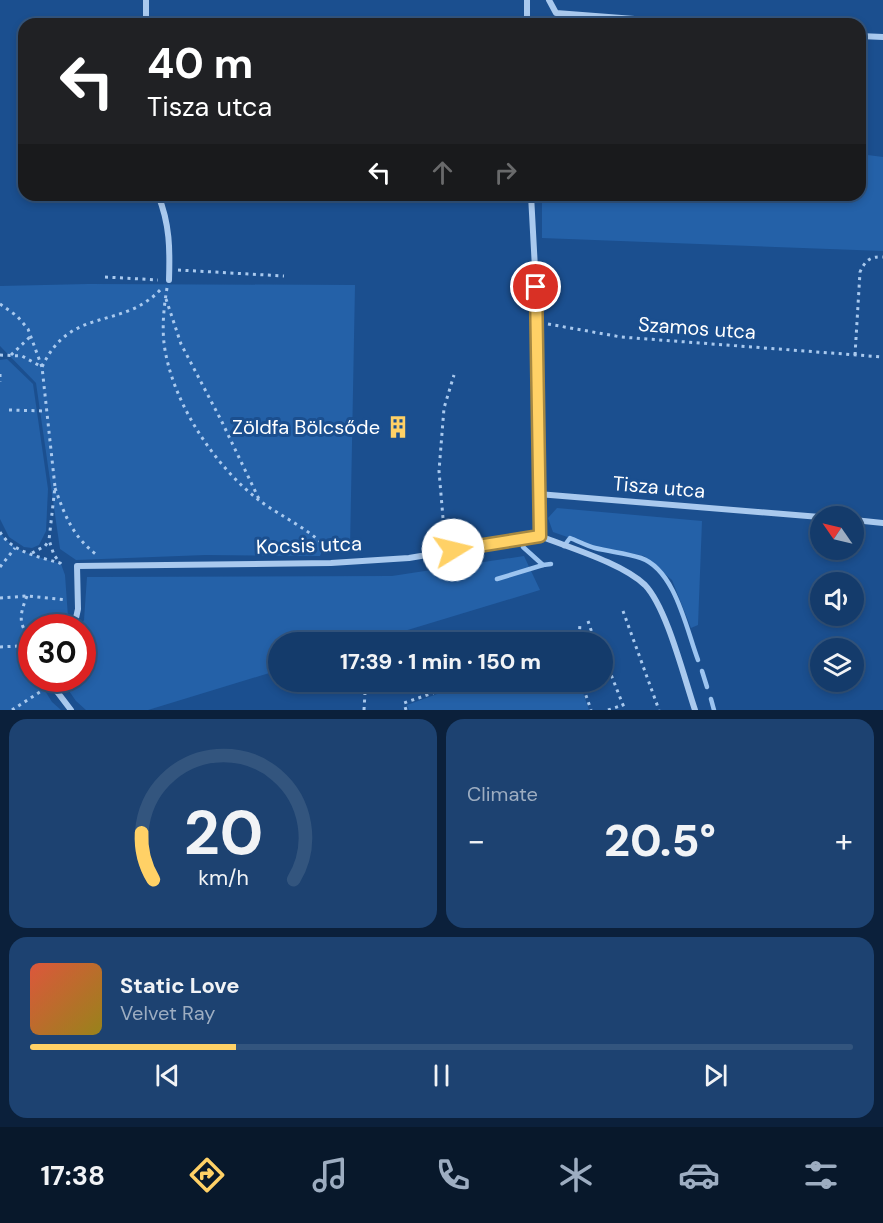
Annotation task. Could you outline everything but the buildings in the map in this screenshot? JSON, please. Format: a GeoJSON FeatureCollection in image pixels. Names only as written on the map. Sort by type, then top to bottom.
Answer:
{"type":"FeatureCollection","features":[{"type":"Feature","properties":{"kind":"street"},"geometry":{"type":"LineString","coordinates":[[146,0],[146,18]]}},
{"type":"Feature","properties":{"kind":"street"},"geometry":{"type":"LineString","coordinates":[[527,0],[527,18]]}},
{"type":"Feature","properties":{"kind":"street"},"geometry":{"type":"LineString","coordinates":[[549,0],[556,13],[621,18]]}},
{"type":"Feature","properties":{"kind":"street"},"geometry":{"type":"LineString","coordinates":[[866,36],[883,37]]}},
{"type":"Feature","properties":{"kind":"street"},"geometry":{"type":"LineString","coordinates":[[160,201],[170,237],[169,280]]}},
{"type":"Feature","properties":{"kind":"street"},"geometry":{"type":"LineString","coordinates":[[531,201],[537,322],[540,536],[609,564],[645,585],[656,600],[664,617],[695,710]]}},
{"type":"Feature","properties":{"kind":"street","name":"Tisza utca"},"geometry":{"type":"LineString","coordinates":[[538,494],[810,517]]}},
{"type":"Feature","properties":{"kind":"street"},"geometry":{"type":"LineString","coordinates":[[864,521],[883,523]]}},
{"type":"Feature","properties":{"kind":"street","name":"Kocsis utca"},"geometry":{"type":"LineString","coordinates":[[77,601],[77,566],[333,562],[409,558],[540,536]]}},
{"type":"Feature","properties":{"kind":"street"},"geometry":{"type":"LineString","coordinates":[[76,614],[77,601]]}},
{"type":"Feature","properties":{"kind":"street"},"geometry":{"type":"LineString","coordinates":[[58,692],[71,710]]}},
{"type":"Feature","properties":{"kind":"path"},"geometry":{"type":"LineString","coordinates":[[855,355],[860,272],[868,259],[883,257]]}},
{"type":"Feature","properties":{"kind":"path"},"geometry":{"type":"LineString","coordinates":[[169,269],[284,276]]}},
{"type":"Feature","properties":{"kind":"path"},"geometry":{"type":"LineString","coordinates":[[105,277],[169,280]]}},
{"type":"Feature","properties":{"kind":"path"},"geometry":{"type":"LineString","coordinates":[[169,280],[164,309],[164,344],[177,391],[206,443],[226,470],[260,501],[323,543],[330,552],[333,562]]}},
{"type":"Feature","properties":{"kind":"path"},"geometry":{"type":"LineString","coordinates":[[42,367],[56,343],[66,333],[79,326],[138,307],[150,300],[169,280]]}},
{"type":"Feature","properties":{"kind":"path"},"geometry":{"type":"LineString","coordinates":[[165,297],[181,344],[260,501]]}},
{"type":"Feature","properties":{"kind":"path"},"geometry":{"type":"LineString","coordinates":[[0,304],[17,316],[28,329],[42,367],[55,487],[49,540],[54,555],[61,564],[15,548],[0,532]]}},
{"type":"Feature","properties":{"kind":"path","name":"Szamos utca"},"geometry":{"type":"LineString","coordinates":[[537,322],[621,337],[883,357]]}},
{"type":"Feature","properties":{"kind":"path"},"geometry":{"type":"LineString","coordinates":[[11,355],[31,336]]}},
{"type":"Feature","properties":{"kind":"path"},"geometry":{"type":"LineString","coordinates":[[0,355],[32,360],[42,367]]}},
{"type":"Feature","properties":{"kind":"path"},"geometry":{"type":"LineString","coordinates":[[0,374],[0,382]]}},
{"type":"Feature","properties":{"kind":"path"},"geometry":{"type":"LineString","coordinates":[[443,518],[439,471],[444,408],[454,375]]}},
{"type":"Feature","properties":{"kind":"path"},"geometry":{"type":"LineString","coordinates":[[9,410],[47,411]]}},
{"type":"Feature","properties":{"kind":"path"},"geometry":{"type":"LineString","coordinates":[[55,487],[73,531],[82,543],[114,566]]}},
{"type":"Feature","properties":{"kind":"path"},"geometry":{"type":"LineString","coordinates":[[31,554],[45,546],[49,540]]}},
{"type":"Feature","properties":{"kind":"path"},"geometry":{"type":"LineString","coordinates":[[0,567],[15,548]]}},
{"type":"Feature","properties":{"kind":"path"},"geometry":{"type":"LineString","coordinates":[[20,614],[27,596]]}},
{"type":"Feature","properties":{"kind":"path"},"geometry":{"type":"LineString","coordinates":[[0,598],[27,596],[77,601]]}},
{"type":"Feature","properties":{"kind":"path"},"geometry":{"type":"LineString","coordinates":[[623,611],[659,710]]}},
{"type":"Feature","properties":{"kind":"path"},"geometry":{"type":"LineString","coordinates":[[588,621],[592,632]]}},
{"type":"Feature","properties":{"kind":"path"},"geometry":{"type":"LineString","coordinates":[[580,623],[580,632]]}},
{"type":"Feature","properties":{"kind":"path"},"geometry":{"type":"LineString","coordinates":[[0,647],[18,646]]}},
{"type":"Feature","properties":{"kind":"path"},"geometry":{"type":"LineString","coordinates":[[608,710],[624,708],[613,680]]}},
{"type":"Feature","properties":{"kind":"path"},"geometry":{"type":"LineString","coordinates":[[12,710],[36,692]]}},
{"type":"Feature","properties":{"kind":"path"},"geometry":{"type":"LineString","coordinates":[[364,710],[365,692]]}},
{"type":"Feature","properties":{"kind":"path"},"geometry":{"type":"LineString","coordinates":[[406,710],[404,703],[436,692]]}},
{"type":"Feature","properties":{"kind":"path"},"geometry":{"type":"LineString","coordinates":[[585,692],[591,710]]}},
{"type":"Feature","properties":{"kind":"shaded area"},"geometry":{"type":"Polygon","coordinates":[[[866,155],[883,157],[883,251],[542,238],[542,201],[866,201],[866,155]]]}},
{"type":"Feature","properties":{"kind":"shaded area"},"geometry":{"type":"Polygon","coordinates":[[[355,285],[350,549],[322,551],[320,556],[205,555],[76,560],[60,549],[36,383],[0,346],[0,286],[355,285]]]}},
{"type":"Feature","properties":{"kind":"shaded area"},"geometry":{"type":"Polygon","coordinates":[[[7,359],[33,384],[48,489],[46,531],[39,545],[32,548],[24,547],[9,537],[0,519],[0,360],[7,359]]]}},
{"type":"Feature","properties":{"kind":"shaded area"},"geometry":{"type":"Polygon","coordinates":[[[557,508],[702,521],[698,625],[691,628],[672,580],[644,556],[593,546],[553,532],[548,518],[557,508]]]}},
{"type":"Feature","properties":{"kind":"shaded area"},"geometry":{"type":"Polygon","coordinates":[[[0,532],[5,539],[19,549],[61,564],[65,575],[68,614],[18,614],[18,692],[46,692],[61,710],[0,710],[0,532]]]}},
{"type":"Feature","properties":{"kind":"shaded area"},"geometry":{"type":"Polygon","coordinates":[[[524,556],[540,590],[401,632],[268,632],[268,673],[148,710],[86,710],[70,692],[96,692],[96,614],[84,614],[87,577],[392,576],[524,556]]]}},
{"type":"Feature","properties":{"kind":"shaded area"},"geometry":{"type":"Polygon","coordinates":[[[443,692],[583,692],[589,710],[409,710],[407,705],[443,692]]]}},
{"type":"Feature","properties":{"kind":"waterway"},"geometry":{"type":"LineString","coordinates":[[564,546],[570,538],[595,548],[641,558],[653,565],[663,574],[671,587],[698,660]]}},
{"type":"Feature","properties":{"kind":"waterway"},"geometry":{"type":"LineString","coordinates":[[523,547],[543,565],[551,564]]}},
{"type":"Feature","properties":{"kind":"waterway"},"geometry":{"type":"LineString","coordinates":[[497,579],[543,565]]}},
{"type":"Feature","properties":{"kind":"waterway"},"geometry":{"type":"LineString","coordinates":[[702,671],[707,687]]}},
{"type":"Feature","properties":{"kind":"waterway"},"geometry":{"type":"LineString","coordinates":[[711,699],[714,710]]}},
{"type":"Feature","properties":{"kind":"place","name":"Zöldfa Bölcsőde"},"geometry":{"type":"Point","coordinates":[398,427]}},
{"type":"Feature","properties":{"kind":"route"},"geometry":{"type":"LineString","coordinates":[[453,550],[540,536],[536,287]]}}]}
